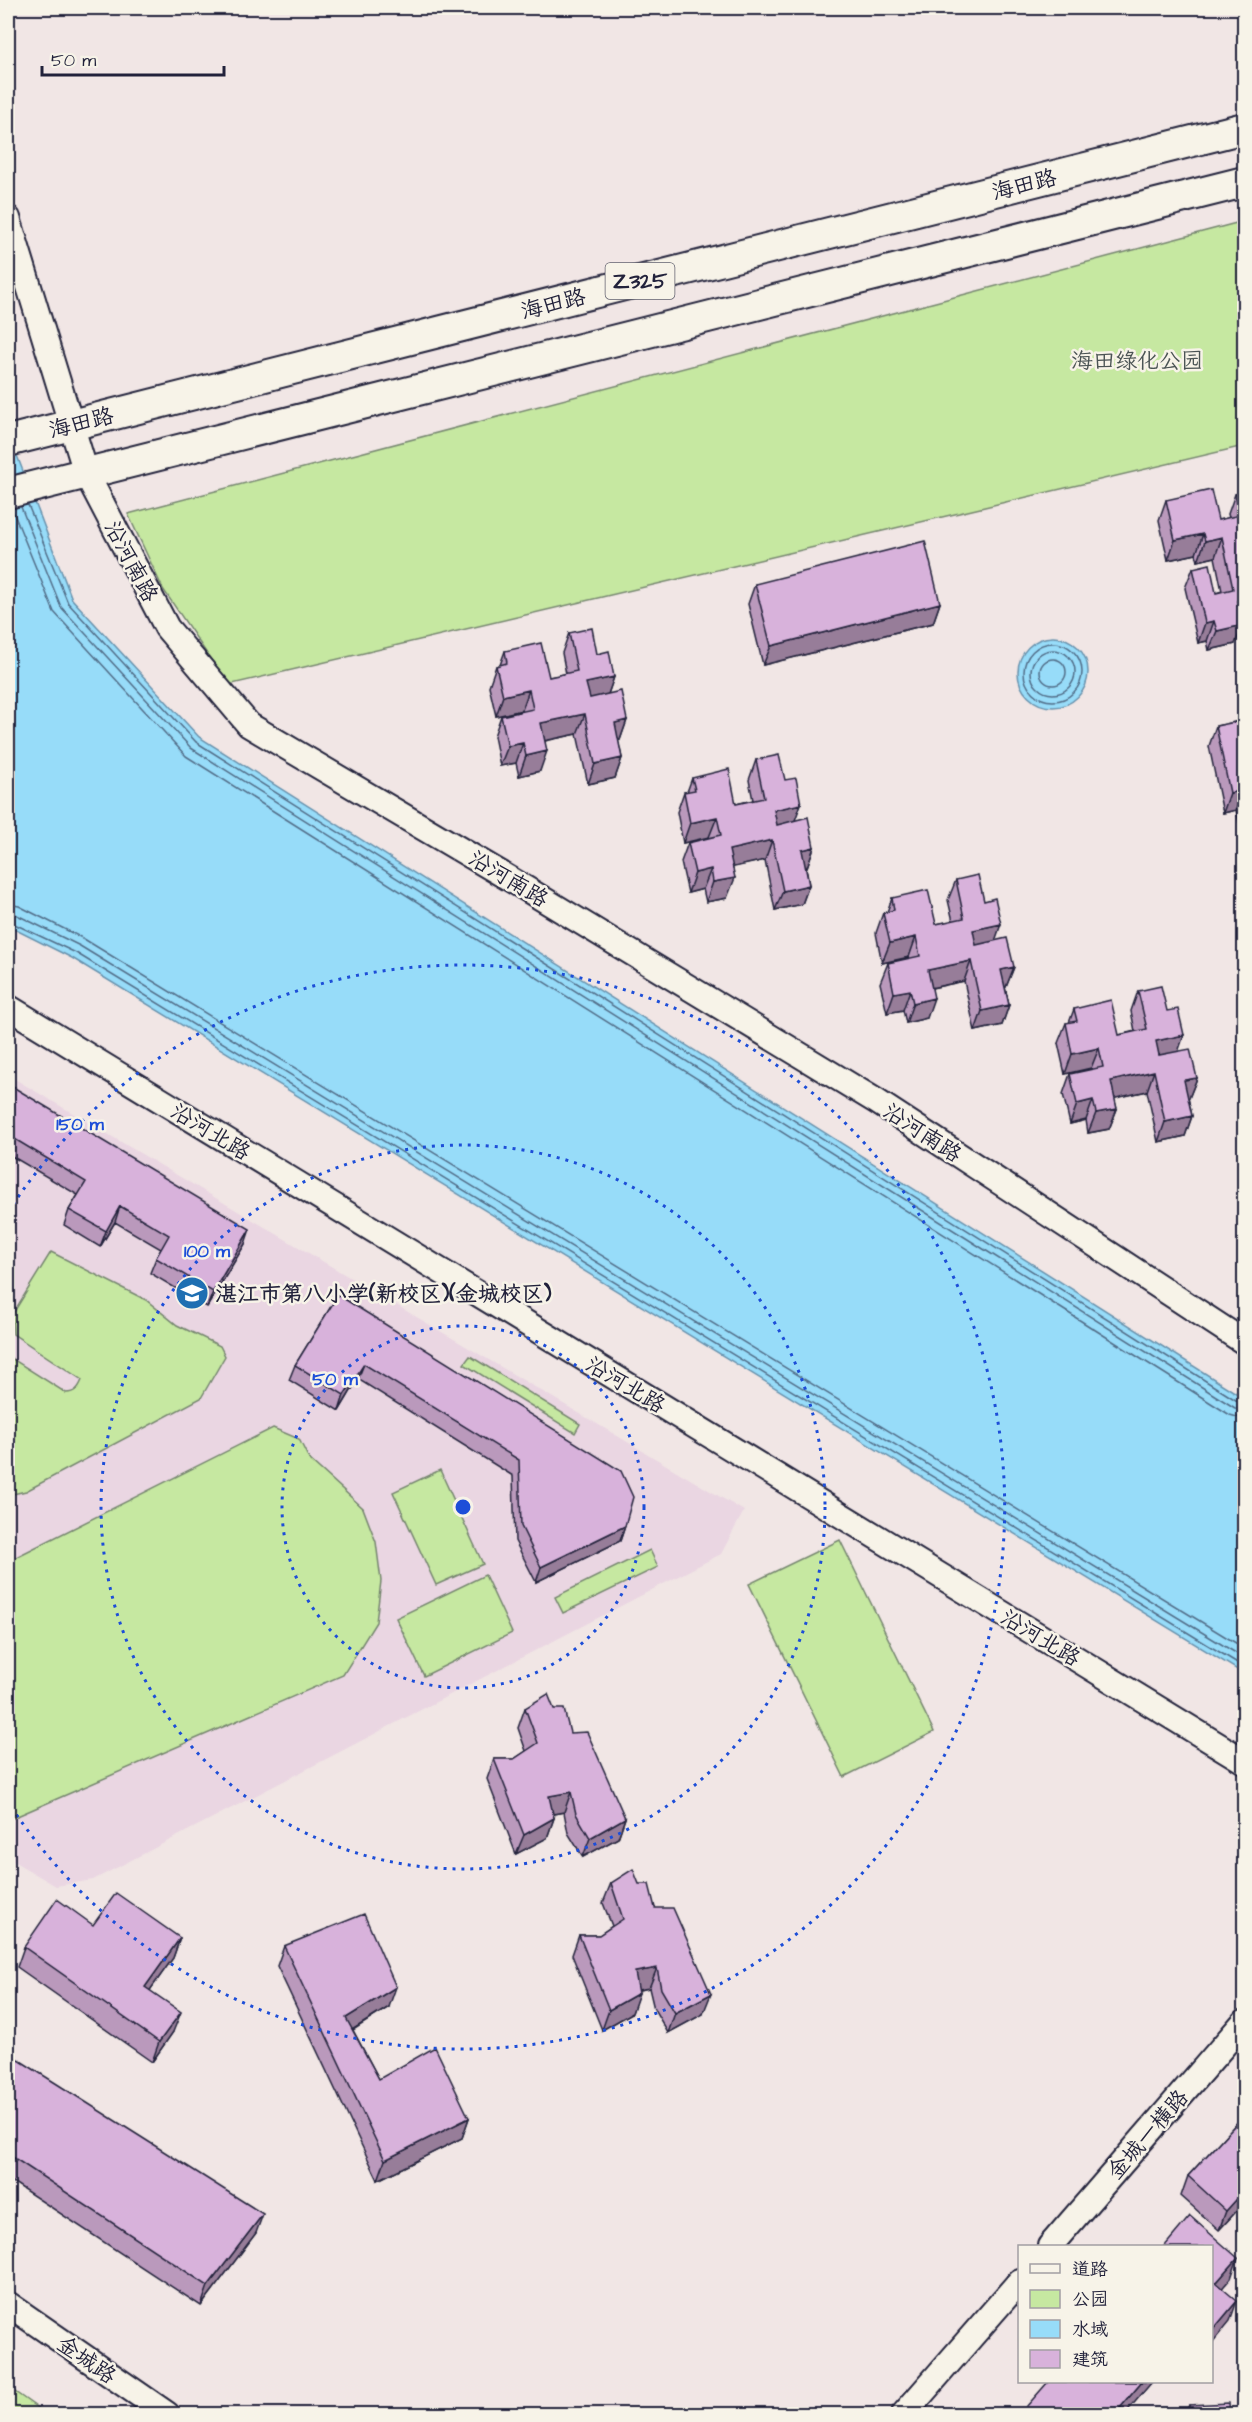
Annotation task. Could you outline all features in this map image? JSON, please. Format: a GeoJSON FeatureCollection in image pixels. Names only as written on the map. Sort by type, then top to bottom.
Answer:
{"type":"FeatureCollection","features":[{"type":"Feature","properties":{"kind":"main road","name":"海田路"},"geometry":{"type":"LineString","coordinates":[[21,438],[1245,128]]}},
{"type":"Feature","properties":{"kind":"main road","name":"Z325"},"geometry":{"type":"LineString","coordinates":[[8,493],[1245,182]]}},
{"type":"Feature","properties":{"kind":"street","name":"沿河南路"},"geometry":{"type":"LineString","coordinates":[[8,218],[70,425],[75,475],[167,628],[249,725],[510,879],[876,1101],[1245,1342]]}},
{"type":"Feature","properties":{"kind":"street","name":"沿河北路"},"geometry":{"type":"LineString","coordinates":[[8,1007],[1245,1761]]}},
{"type":"Feature","properties":{"kind":"street","name":"金城一横路"},"geometry":{"type":"LineString","coordinates":[[1052,2245],[1245,2022]]}},
{"type":"Feature","properties":{"kind":"street"},"geometry":{"type":"LineString","coordinates":[[904,2415],[1018,2284]]}},
{"type":"Feature","properties":{"kind":"street","name":"金城路"},"geometry":{"type":"LineString","coordinates":[[8,2304],[167,2415]]}},
{"type":"Feature","properties":{"kind":"shaded area","name":"湛江市第八小学(新校区)(金城校区)"},"geometry":{"type":"Polygon","coordinates":[[[8,1075],[744,1511],[721,1554],[93,1880],[56,1886],[8,1858],[8,1075]]]}},
{"type":"Feature","properties":{"kind":"green space","name":"海田绿化公园"},"geometry":{"type":"Polygon","coordinates":[[[1244,221],[1244,446],[228,685],[163,589],[128,514],[1244,221]]]}},
{"type":"Feature","properties":{"kind":"green space"},"geometry":{"type":"Polygon","coordinates":[[[51,1252],[146,1300],[177,1325],[220,1346],[225,1356],[201,1398],[26,1491],[8,1495],[8,1356],[66,1393],[76,1390],[82,1380],[13,1334],[12,1315],[51,1252]]]}},
{"type":"Feature","properties":{"kind":"green space"},"geometry":{"type":"Polygon","coordinates":[[[470,1356],[580,1424],[575,1433],[464,1364],[470,1356]]]}},
{"type":"Feature","properties":{"kind":"green space"},"geometry":{"type":"Polygon","coordinates":[[[273,1428],[299,1439],[309,1459],[363,1508],[376,1542],[381,1581],[376,1622],[343,1675],[8,1820],[8,1561],[273,1428]]]}},
{"type":"Feature","properties":{"kind":"green space"},"geometry":{"type":"Polygon","coordinates":[[[440,1470],[483,1564],[436,1585],[393,1492],[440,1470]]]}},
{"type":"Feature","properties":{"kind":"green space"},"geometry":{"type":"Polygon","coordinates":[[[840,1540],[934,1732],[844,1777],[749,1584],[840,1540]]]}},
{"type":"Feature","properties":{"kind":"green space"},"geometry":{"type":"Polygon","coordinates":[[[650,1550],[658,1567],[563,1613],[555,1597],[650,1550]]]}},
{"type":"Feature","properties":{"kind":"green space"},"geometry":{"type":"Polygon","coordinates":[[[485,1575],[512,1633],[424,1676],[396,1618],[485,1575]]]}},
{"type":"Feature","properties":{"kind":"green space"},"geometry":{"type":"Polygon","coordinates":[[[8,2387],[46,2414],[8,2414],[8,2387]]]}},
{"type":"Feature","properties":{"kind":"water"},"geometry":{"type":"Polygon","coordinates":[[[8,432],[72,599],[199,737],[1244,1398],[1244,1674],[72,958],[8,926],[8,432]]]}},
{"type":"Feature","properties":{"kind":"water"},"geometry":{"type":"Polygon","coordinates":[[[1060,637],[1073,643],[1082,652],[1086,658],[1088,672],[1086,686],[1078,697],[1067,705],[1046,707],[1028,697],[1020,686],[1018,665],[1028,647],[1039,639],[1060,637]]]}},
{"type":"Feature","properties":{"kind":"building"},"geometry":{"type":"Polygon","coordinates":[[[1211,490],[1218,520],[1240,515],[1235,494],[1245,491],[1245,600],[1237,601],[1243,625],[1217,631],[1214,621],[1205,623],[1193,568],[1210,564],[1216,593],[1233,589],[1222,537],[1205,541],[1203,534],[1175,540],[1166,500],[1211,490]]]}},
{"type":"Feature","properties":{"kind":"building"},"geometry":{"type":"Polygon","coordinates":[[[925,541],[940,603],[771,646],[755,584],[925,541]]]}},
{"type":"Feature","properties":{"kind":"building"},"geometry":{"type":"Polygon","coordinates":[[[592,628],[597,654],[609,651],[614,677],[586,683],[590,698],[621,691],[627,720],[615,723],[622,758],[595,764],[585,714],[541,723],[547,751],[526,756],[523,743],[508,746],[501,716],[533,709],[529,690],[503,696],[496,666],[507,663],[505,651],[541,643],[549,677],[577,671],[569,633],[592,628]]]}},
{"type":"Feature","properties":{"kind":"building"},"geometry":{"type":"Polygon","coordinates":[[[1245,720],[1245,796],[1243,790],[1230,793],[1216,726],[1245,720]]]}},
{"type":"Feature","properties":{"kind":"building"},"geometry":{"type":"Polygon","coordinates":[[[779,755],[785,780],[796,778],[801,804],[774,810],[777,825],[808,817],[814,847],[802,850],[809,885],[783,891],[772,840],[729,850],[735,878],[713,882],[711,869],[695,873],[688,843],[721,835],[717,817],[690,823],[684,792],[695,790],[692,778],[729,769],[736,804],[764,798],[756,760],[779,755]]]}},
{"type":"Feature","properties":{"kind":"building"},"geometry":{"type":"Polygon","coordinates":[[[978,875],[984,901],[995,898],[1001,924],[973,930],[976,945],[1007,938],[1014,967],[1001,970],[1009,1005],[982,1011],[971,961],[928,970],[934,998],[913,1003],[910,990],[894,993],[888,963],[920,956],[916,937],[890,943],[883,913],[894,910],[892,898],[928,890],[936,924],[964,918],[956,880],[978,875]]]}},
{"type":"Feature","properties":{"kind":"building"},"geometry":{"type":"Polygon","coordinates":[[[1161,986],[1167,1011],[1178,1009],[1184,1035],[1156,1041],[1159,1055],[1190,1049],[1197,1078],[1184,1080],[1192,1116],[1165,1122],[1154,1071],[1111,1081],[1117,1109],[1096,1113],[1093,1100],[1077,1104],[1070,1074],[1103,1067],[1099,1048],[1072,1054],[1066,1023],[1077,1021],[1074,1009],[1111,1000],[1119,1035],[1147,1029],[1138,991],[1161,986]]]}},
{"type":"Feature","properties":{"kind":"building"},"geometry":{"type":"Polygon","coordinates":[[[8,1084],[250,1229],[213,1292],[156,1258],[169,1235],[120,1206],[106,1231],[69,1210],[86,1182],[8,1135],[8,1084]]]}},
{"type":"Feature","properties":{"kind":"building"},"geometry":{"type":"Polygon","coordinates":[[[338,1295],[621,1471],[633,1497],[625,1526],[541,1567],[521,1526],[519,1460],[364,1364],[344,1395],[295,1365],[338,1295]]]}},
{"type":"Feature","properties":{"kind":"building"},"geometry":{"type":"Polygon","coordinates":[[[548,1694],[554,1709],[564,1709],[570,1733],[587,1732],[625,1818],[590,1838],[576,1814],[571,1792],[549,1796],[554,1818],[524,1835],[494,1759],[514,1759],[538,1743],[525,1708],[548,1694]]]}},
{"type":"Feature","properties":{"kind":"building"},"geometry":{"type":"Polygon","coordinates":[[[633,1869],[639,1884],[649,1884],[655,1908],[673,1908],[711,1994],[675,2013],[661,1989],[657,1968],[635,1972],[639,1993],[609,2010],[579,1935],[599,1935],[623,1919],[611,1883],[633,1869]]]}},
{"type":"Feature","properties":{"kind":"building"},"geometry":{"type":"Polygon","coordinates":[[[116,1893],[180,1938],[145,1987],[181,2012],[159,2042],[24,1947],[57,1899],[93,1925],[116,1893]]]}},
{"type":"Feature","properties":{"kind":"building"},"geometry":{"type":"Polygon","coordinates":[[[364,1914],[396,1987],[346,2018],[379,2079],[435,2047],[469,2118],[385,2160],[284,1946],[364,1914]]]}},
{"type":"Feature","properties":{"kind":"building"},"geometry":{"type":"Polygon","coordinates":[[[8,2053],[263,2214],[208,2286],[8,2154],[8,2053]]]}},
{"type":"Feature","properties":{"kind":"building"},"geometry":{"type":"Polygon","coordinates":[[[1245,2114],[1245,2190],[1226,2211],[1188,2176],[1245,2114]]]}},
{"type":"Feature","properties":{"kind":"building"},"geometry":{"type":"Polygon","coordinates":[[[1190,2216],[1238,2258],[1216,2283],[1237,2301],[1213,2330],[1213,2245],[1166,2245],[1190,2216]]]}},
{"type":"Feature","properties":{"kind":"building"},"geometry":{"type":"Polygon","coordinates":[[[1047,2383],[1141,2383],[1114,2415],[1019,2415],[1047,2383]]]}},
{"type":"Feature","properties":{"kind":"building"},"geometry":{"type":"Polygon","coordinates":[[[1229,2403],[1230,2415],[1189,2415],[1189,2405],[1229,2403]]]}},
{"type":"Feature","properties":{"kind":"place","name":"湛江市第八小学(新校区)(金城校区)"},"geometry":{"type":"Point","coordinates":[192,1293]}}]}
